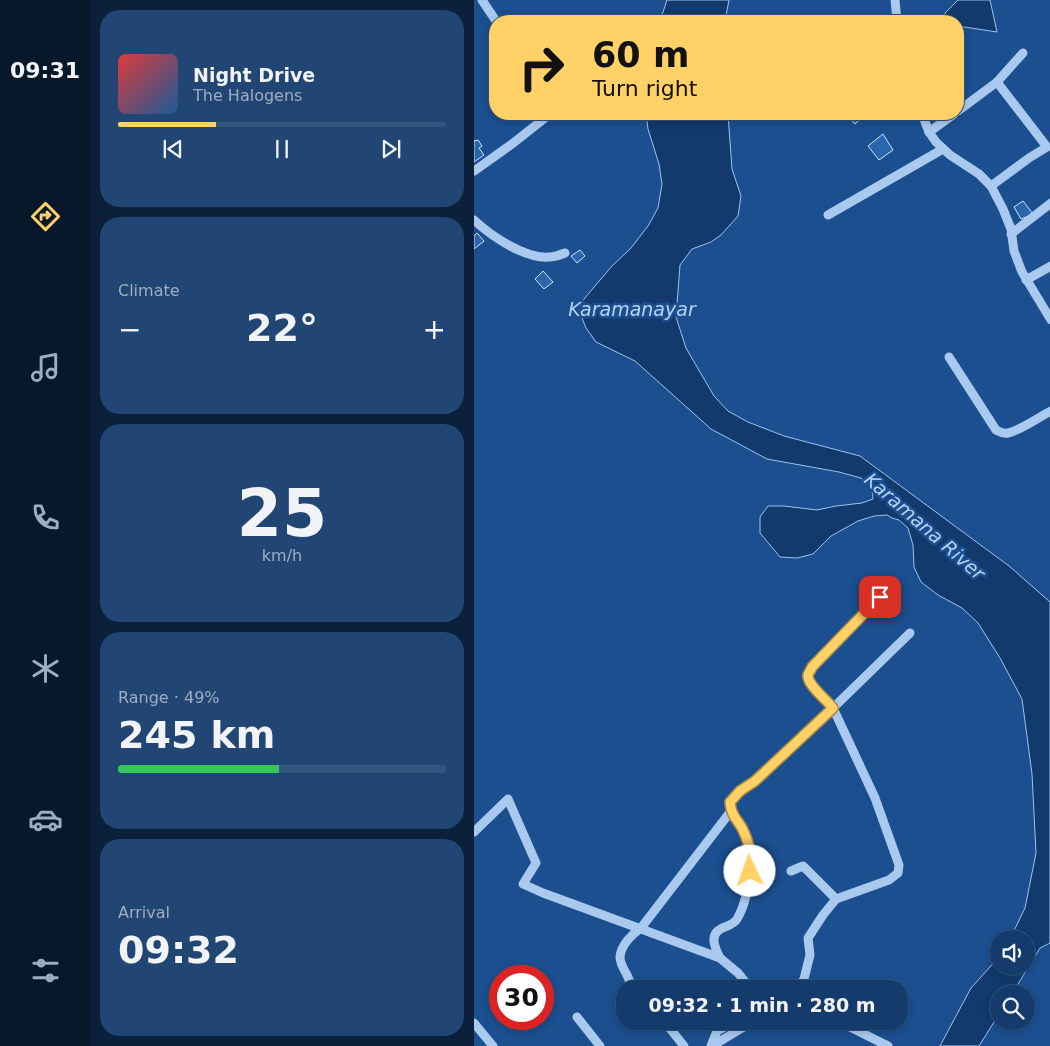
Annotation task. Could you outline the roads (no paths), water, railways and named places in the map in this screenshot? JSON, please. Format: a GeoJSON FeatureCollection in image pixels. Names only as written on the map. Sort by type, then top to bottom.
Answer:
{"type":"FeatureCollection","features":[{"type":"Feature","properties":{"kind":"street"},"geometry":{"type":"LineString","coordinates":[[895,0],[896,15]]}},
{"type":"Feature","properties":{"kind":"street"},"geometry":{"type":"LineString","coordinates":[[484,1],[492,15]]}},
{"type":"Feature","properties":{"kind":"street"},"geometry":{"type":"LineString","coordinates":[[964,107],[997,82],[1022,53]]}},
{"type":"Feature","properties":{"kind":"street"},"geometry":{"type":"LineString","coordinates":[[990,186],[1029,158],[1047,148],[997,82]]}},
{"type":"Feature","properties":{"kind":"street"},"geometry":{"type":"LineString","coordinates":[[474,170],[542,120]]}},
{"type":"Feature","properties":{"kind":"street"},"geometry":{"type":"LineString","coordinates":[[924,120],[929,132],[943,150],[979,174],[990,186],[1003,209],[1011,234],[1014,252],[1022,272],[1050,318]]}},
{"type":"Feature","properties":{"kind":"street"},"geometry":{"type":"LineString","coordinates":[[929,132],[946,120]]}},
{"type":"Feature","properties":{"kind":"street"},"geometry":{"type":"LineString","coordinates":[[828,215],[943,150]]}},
{"type":"Feature","properties":{"kind":"street"},"geometry":{"type":"LineString","coordinates":[[1011,234],[1050,203]]}},
{"type":"Feature","properties":{"kind":"street"},"geometry":{"type":"LineString","coordinates":[[474,220],[496,238],[511,247],[538,256],[550,257],[565,253]]}},
{"type":"Feature","properties":{"kind":"street"},"geometry":{"type":"LineString","coordinates":[[1026,280],[1050,266]]}},
{"type":"Feature","properties":{"kind":"street"},"geometry":{"type":"LineString","coordinates":[[950,357],[996,430],[1008,433],[1050,411]]}},
{"type":"Feature","properties":{"kind":"street"},"geometry":{"type":"LineString","coordinates":[[803,980],[810,955],[808,938],[836,899],[889,880],[898,873],[899,865],[876,798],[833,708],[813,687],[809,681],[808,674],[812,667],[880,597]]}},
{"type":"Feature","properties":{"kind":"street"},"geometry":{"type":"LineString","coordinates":[[720,958],[715,946],[714,935],[717,931],[734,923],[738,918],[746,894],[750,871],[751,854],[748,840],[731,811],[730,802],[833,708],[910,633]]}},
{"type":"Feature","properties":{"kind":"street"},"geometry":{"type":"LineString","coordinates":[[474,832],[508,799],[536,863],[523,884],[720,958],[744,980]]}},
{"type":"Feature","properties":{"kind":"street"},"geometry":{"type":"LineString","coordinates":[[629,980],[620,957],[625,945],[632,935],[641,928],[731,811]]}},
{"type":"Feature","properties":{"kind":"street"},"geometry":{"type":"LineString","coordinates":[[791,871],[803,866],[836,899]]}},
{"type":"Feature","properties":{"kind":"street"},"geometry":{"type":"LineString","coordinates":[[577,1016],[600,1046]]}},
{"type":"Feature","properties":{"kind":"street"},"geometry":{"type":"LineString","coordinates":[[474,1023],[493,1046]]}},
{"type":"Feature","properties":{"kind":"street"},"geometry":{"type":"LineString","coordinates":[[671,1030],[684,1046]]}},
{"type":"Feature","properties":{"kind":"street"},"geometry":{"type":"LineString","coordinates":[[712,1046],[719,1030]]}},
{"type":"Feature","properties":{"kind":"street"},"geometry":{"type":"LineString","coordinates":[[712,1046],[739,1030]]}},
{"type":"Feature","properties":{"kind":"street"},"geometry":{"type":"LineString","coordinates":[[855,1030],[888,1046]]}},
{"type":"Feature","properties":{"kind":"water"},"geometry":{"type":"Polygon","coordinates":[[[667,0],[729,0],[726,15],[662,15],[667,0]]]}},
{"type":"Feature","properties":{"kind":"water"},"geometry":{"type":"Polygon","coordinates":[[[958,0],[990,0],[997,32],[964,27],[964,15],[945,15],[958,0]]]}},
{"type":"Feature","properties":{"kind":"water","name":"Karamanayar"},"geometry":{"type":"Polygon","coordinates":[[[647,120],[728,120],[732,169],[741,196],[738,216],[721,235],[711,242],[692,249],[680,265],[676,317],[686,348],[714,396],[728,411],[748,422],[784,436],[860,456],[1009,566],[1050,602],[1050,943],[1040,948],[1035,956],[1035,930],[1014,930],[1025,908],[1036,853],[1032,774],[1022,699],[1000,658],[978,623],[962,608],[938,595],[921,582],[914,567],[913,545],[908,528],[899,520],[887,515],[874,516],[858,521],[831,536],[813,554],[797,558],[780,557],[760,533],[760,517],[768,506],[817,510],[862,503],[873,499],[872,486],[861,478],[839,472],[767,459],[711,429],[635,361],[596,342],[586,328],[580,313],[584,299],[612,266],[631,248],[648,226],[658,208],[662,184],[659,164],[647,120]]]}},
{"type":"Feature","properties":{"kind":"water","name":"Karamanayar"},"geometry":{"type":"Polygon","coordinates":[[[990,967],[990,975],[1024,975],[1017,985],[990,985],[990,1028],[979,1046],[940,1046],[971,988],[990,967]]]}},
{"type":"Feature","properties":{"kind":"water label","name":"Karamana River"},"geometry":{"type":"Point","coordinates":[925,526]}}]}
